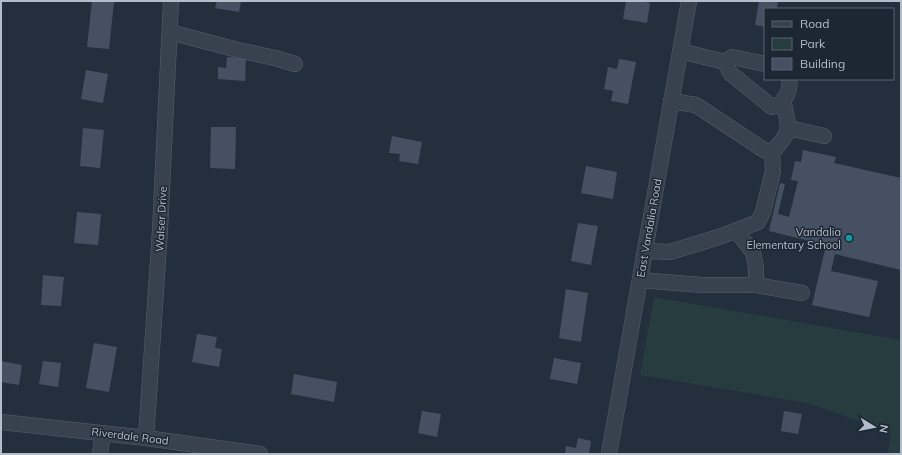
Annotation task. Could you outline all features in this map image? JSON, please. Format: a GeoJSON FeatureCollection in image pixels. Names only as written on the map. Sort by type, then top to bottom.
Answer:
{"type":"FeatureCollection","features":[{"type":"Feature","properties":{"kind":"street","name":"Walser Drive"},"geometry":{"type":"LineString","coordinates":[[146,438],[160,230],[171,1]]}},
{"type":"Feature","properties":{"kind":"street","name":"East Vandalia Road"},"geometry":{"type":"LineString","coordinates":[[609,454],[689,1]]}},
{"type":"Feature","properties":{"kind":"street"},"geometry":{"type":"LineString","coordinates":[[170,32],[295,64]]}},
{"type":"Feature","properties":{"kind":"street"},"geometry":{"type":"LineString","coordinates":[[680,51],[725,62],[732,57],[764,64]]}},
{"type":"Feature","properties":{"kind":"street"},"geometry":{"type":"LineString","coordinates":[[725,62],[730,73],[772,107],[776,106],[783,100],[788,93],[789,80]]}},
{"type":"Feature","properties":{"kind":"street"},"geometry":{"type":"LineString","coordinates":[[645,251],[670,252],[719,237],[758,222],[763,212],[773,171],[772,152],[782,141],[789,128],[783,100]]}},
{"type":"Feature","properties":{"kind":"street"},"geometry":{"type":"LineString","coordinates":[[671,101],[696,105],[764,150],[772,152]]}},
{"type":"Feature","properties":{"kind":"street"},"geometry":{"type":"LineString","coordinates":[[789,128],[824,136]]}},
{"type":"Feature","properties":{"kind":"street"},"geometry":{"type":"LineString","coordinates":[[736,231],[753,252],[756,267],[756,285]]}},
{"type":"Feature","properties":{"kind":"street"},"geometry":{"type":"LineString","coordinates":[[640,280],[701,285],[756,285],[802,294]]}},
{"type":"Feature","properties":{"kind":"street","name":"Riverdale Road"},"geometry":{"type":"LineString","coordinates":[[1,422],[146,438],[260,454]]}},
{"type":"Feature","properties":{"kind":"street"},"geometry":{"type":"LineString","coordinates":[[100,454],[103,433]]}},
{"type":"Feature","properties":{"kind":"green space"},"geometry":{"type":"Polygon","coordinates":[[[654,297],[901,340],[901,454],[888,454],[891,432],[807,403],[640,375],[654,297]]]}},
{"type":"Feature","properties":{"kind":"building"},"geometry":{"type":"Polygon","coordinates":[[[92,1],[114,2],[109,49],[87,47],[92,1]]]}},
{"type":"Feature","properties":{"kind":"building"},"geometry":{"type":"Polygon","coordinates":[[[217,1],[241,1],[239,12],[215,8],[217,1]]]}},
{"type":"Feature","properties":{"kind":"building"},"geometry":{"type":"Polygon","coordinates":[[[626,1],[641,1],[650,3],[647,23],[623,19],[626,1]]]}},
{"type":"Feature","properties":{"kind":"building"},"geometry":{"type":"Polygon","coordinates":[[[759,1],[778,1],[777,8],[764,8],[764,27],[755,25],[759,1]]]}},
{"type":"Feature","properties":{"kind":"building"},"geometry":{"type":"Polygon","coordinates":[[[227,57],[246,58],[245,81],[218,79],[218,67],[226,68],[227,57]]]}},
{"type":"Feature","properties":{"kind":"building"},"geometry":{"type":"Polygon","coordinates":[[[619,59],[636,62],[628,104],[611,101],[613,91],[604,89],[608,67],[617,69],[619,59]]]}},
{"type":"Feature","properties":{"kind":"building"},"geometry":{"type":"Polygon","coordinates":[[[86,70],[108,74],[103,103],[81,99],[86,70]]]}},
{"type":"Feature","properties":{"kind":"building"},"geometry":{"type":"Polygon","coordinates":[[[211,127],[236,127],[235,169],[210,168],[211,127]]]}},
{"type":"Feature","properties":{"kind":"building"},"geometry":{"type":"Polygon","coordinates":[[[83,128],[104,130],[100,168],[80,166],[83,128]]]}},
{"type":"Feature","properties":{"kind":"building"},"geometry":{"type":"Polygon","coordinates":[[[392,136],[422,142],[418,164],[399,161],[400,154],[389,153],[392,136]]]}},
{"type":"Feature","properties":{"kind":"building","name":"Vandalia Elementary School"},"geometry":{"type":"Polygon","coordinates":[[[803,150],[836,157],[834,163],[901,178],[901,270],[835,254],[831,271],[878,281],[869,317],[812,305],[826,245],[769,231],[780,183],[785,184],[778,214],[789,217],[798,181],[791,180],[795,161],[801,162],[803,150]]]}},
{"type":"Feature","properties":{"kind":"building"},"geometry":{"type":"Polygon","coordinates":[[[586,166],[617,172],[613,199],[581,193],[586,166]]]}},
{"type":"Feature","properties":{"kind":"building"},"geometry":{"type":"Polygon","coordinates":[[[77,212],[101,214],[98,245],[74,243],[77,212]]]}},
{"type":"Feature","properties":{"kind":"building"},"geometry":{"type":"Polygon","coordinates":[[[578,223],[598,226],[591,265],[571,261],[578,223]]]}},
{"type":"Feature","properties":{"kind":"building"},"geometry":{"type":"Polygon","coordinates":[[[43,275],[64,277],[61,306],[41,305],[43,275]]]}},
{"type":"Feature","properties":{"kind":"building"},"geometry":{"type":"Polygon","coordinates":[[[566,289],[588,293],[581,342],[559,338],[566,289]]]}},
{"type":"Feature","properties":{"kind":"building"},"geometry":{"type":"Polygon","coordinates":[[[197,334],[217,337],[215,348],[222,349],[219,367],[192,362],[197,334]]]}},
{"type":"Feature","properties":{"kind":"building"},"geometry":{"type":"Polygon","coordinates":[[[94,343],[117,347],[109,392],[86,388],[94,343]]]}},
{"type":"Feature","properties":{"kind":"building"},"geometry":{"type":"Polygon","coordinates":[[[554,358],[581,363],[577,384],[550,379],[554,358]]]}},
{"type":"Feature","properties":{"kind":"building"},"geometry":{"type":"Polygon","coordinates":[[[1,361],[22,365],[19,385],[1,382],[1,361]]]}},
{"type":"Feature","properties":{"kind":"building"},"geometry":{"type":"Polygon","coordinates":[[[43,361],[61,363],[58,387],[39,384],[43,361]]]}},
{"type":"Feature","properties":{"kind":"building"},"geometry":{"type":"Polygon","coordinates":[[[294,374],[337,382],[334,402],[291,394],[294,374]]]}},
{"type":"Feature","properties":{"kind":"building"},"geometry":{"type":"Polygon","coordinates":[[[422,411],[441,414],[437,437],[418,433],[422,411]]]}},
{"type":"Feature","properties":{"kind":"building"},"geometry":{"type":"Polygon","coordinates":[[[784,411],[802,414],[798,434],[781,431],[784,411]]]}},
{"type":"Feature","properties":{"kind":"building"},"geometry":{"type":"Polygon","coordinates":[[[578,438],[591,441],[589,454],[565,454],[566,446],[576,448],[578,438]]]}},
{"type":"Feature","properties":{"kind":"place","name":"Vandalia Elementary School"},"geometry":{"type":"Point","coordinates":[849,238]}}]}
